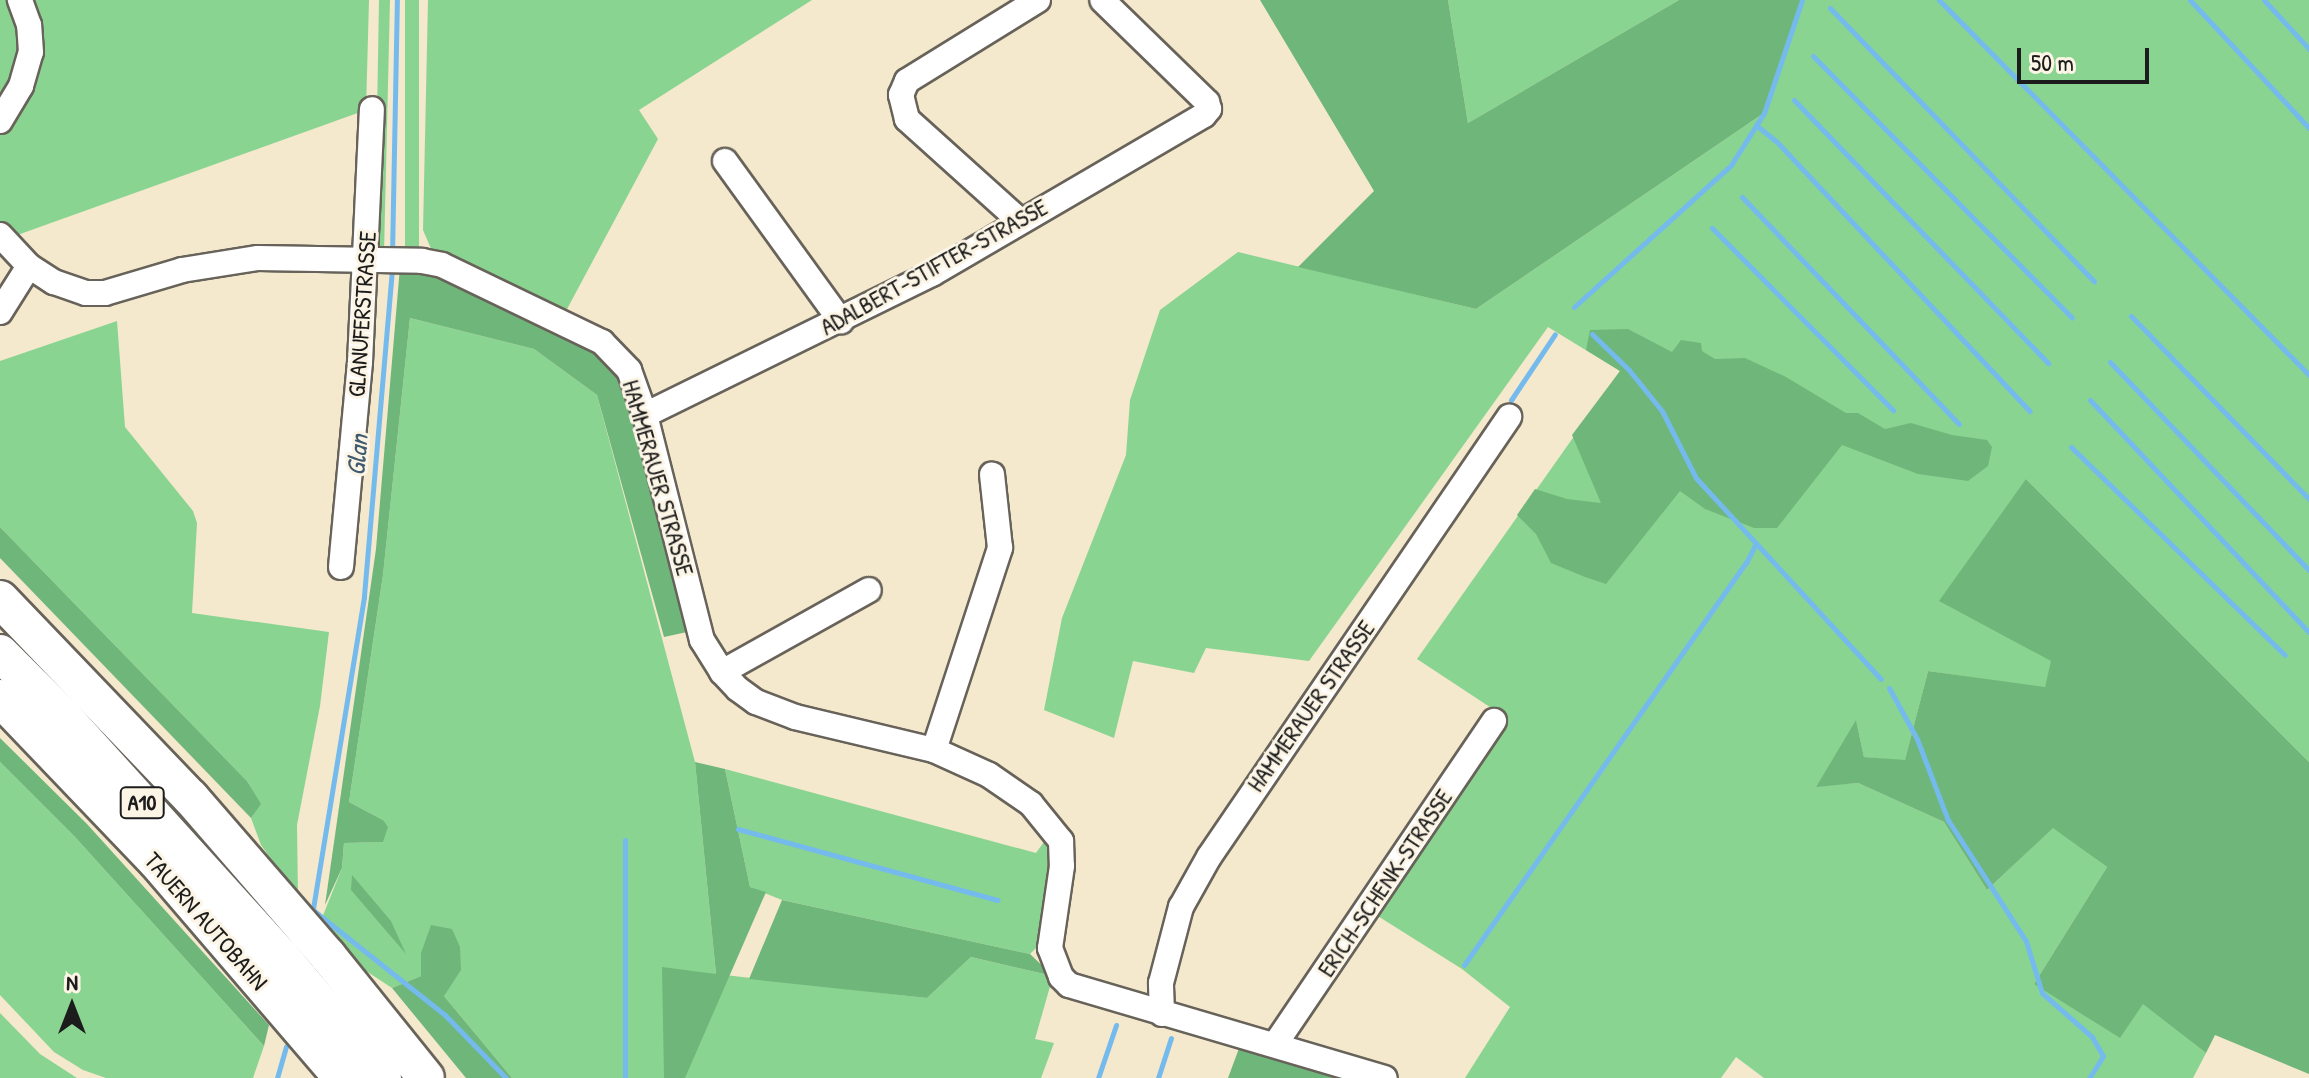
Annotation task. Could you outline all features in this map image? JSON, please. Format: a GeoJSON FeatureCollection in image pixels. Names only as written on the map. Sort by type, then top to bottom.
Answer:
{"type":"FeatureCollection","features":[{"type":"Feature","properties":{"kind":"highway"},"geometry":{"type":"LineString","coordinates":[[0,599],[191,798],[328,956],[426,1078]]}},
{"type":"Feature","properties":{"kind":"highway","name":"A10"},"geometry":{"type":"LineString","coordinates":[[0,653],[64,717],[281,956],[383,1078]]}},
{"type":"Feature","properties":{"kind":"highway","name":"TAUERN AUTOBAHN"},"geometry":{"type":"LineString","coordinates":[[0,698],[156,861],[342,1078]]}},
{"type":"Feature","properties":{"kind":"street"},"geometry":{"type":"LineString","coordinates":[[0,121],[21,86],[31,52],[29,25],[20,0]]}},
{"type":"Feature","properties":{"kind":"street"},"geometry":{"type":"LineString","coordinates":[[1019,220],[907,119],[901,95],[907,81],[1038,0]]}},
{"type":"Feature","properties":{"kind":"street","name":"ADALBERT-STIFTER-STRASSE"},"geometry":{"type":"LineString","coordinates":[[645,415],[932,274],[1019,220],[1204,115],[1209,109],[1207,102],[1102,0]]}},
{"type":"Feature","properties":{"kind":"street","name":"GLANUFERSTRASSE"},"geometry":{"type":"LineString","coordinates":[[341,567],[368,258],[372,109]]}},
{"type":"Feature","properties":{"kind":"street"},"geometry":{"type":"LineString","coordinates":[[725,161],[841,321]]}},
{"type":"Feature","properties":{"kind":"street","name":"HAMMERAUER STRASSE"},"geometry":{"type":"LineString","coordinates":[[0,235],[29,266],[54,282],[86,293],[105,293],[208,264],[272,258],[422,261],[442,265],[602,342],[629,370],[645,415],[702,640],[722,672],[756,702],[795,717],[934,750],[1010,788],[1031,804],[1061,841],[1062,866],[1050,948],[1061,977],[1082,992],[1276,1043],[1385,1078]]}},
{"type":"Feature","properties":{"kind":"street"},"geometry":{"type":"LineString","coordinates":[[0,312],[29,266]]}},
{"type":"Feature","properties":{"kind":"street","name":"HAMMERAUER STRASSE"},"geometry":{"type":"LineString","coordinates":[[1162,1014],[1161,983],[1181,907],[1209,857],[1509,417]]}},
{"type":"Feature","properties":{"kind":"street"},"geometry":{"type":"LineString","coordinates":[[934,750],[1000,548],[992,474]]}},
{"type":"Feature","properties":{"kind":"street"},"geometry":{"type":"LineString","coordinates":[[722,672],[869,590]]}},
{"type":"Feature","properties":{"kind":"street","name":"ERICH-SCHENK-STRASSE"},"geometry":{"type":"LineString","coordinates":[[1276,1043],[1494,721]]}},
{"type":"Feature","properties":{"kind":"green space"},"geometry":{"type":"Polygon","coordinates":[[[0,0],[369,0],[366,110],[9,238],[0,224],[0,0]]]}},
{"type":"Feature","properties":{"kind":"green space"},"geometry":{"type":"Polygon","coordinates":[[[379,0],[390,0],[384,253],[369,252],[377,115],[379,0]]]}},
{"type":"Feature","properties":{"kind":"green space"},"geometry":{"type":"Polygon","coordinates":[[[405,0],[419,0],[419,248],[405,248],[405,0]]]}},
{"type":"Feature","properties":{"kind":"green space"},"geometry":{"type":"Polygon","coordinates":[[[428,0],[812,0],[639,110],[658,139],[566,311],[432,251],[423,230],[428,0]]]}},
{"type":"Feature","properties":{"kind":"green space"},"geometry":{"type":"Polygon","coordinates":[[[1260,0],[1448,0],[1468,123],[1679,0],[1802,0],[1764,113],[1476,309],[1298,267],[1374,191],[1260,0]]]}},
{"type":"Feature","properties":{"kind":"green space"},"geometry":{"type":"Polygon","coordinates":[[[1448,0],[1679,0],[1468,123],[1448,0]]]}},
{"type":"Feature","properties":{"kind":"green space"},"geometry":{"type":"Polygon","coordinates":[[[1802,0],[2309,0],[2309,762],[2026,479],[2052,662],[2045,688],[1928,671],[1905,761],[1864,757],[1856,721],[1817,786],[1858,783],[1944,822],[1987,890],[2053,827],[2107,867],[2034,984],[2143,1003],[2206,1053],[2193,1078],[1764,1078],[1736,1057],[1721,1078],[1465,1078],[1510,1007],[1462,969],[1373,913],[1505,717],[1417,659],[1620,371],[1548,327],[1309,661],[1206,648],[1194,673],[1133,661],[1114,738],[1044,710],[1062,618],[1126,455],[1130,400],[1160,310],[1238,252],[1476,309],[1764,113],[1802,0]]]}},
{"type":"Feature","properties":{"kind":"green space"},"geometry":{"type":"Polygon","coordinates":[[[417,265],[530,317],[608,361],[627,390],[687,632],[664,637],[597,395],[534,349],[410,318],[383,575],[349,802],[383,820],[388,827],[383,842],[344,843],[342,868],[325,905],[376,549],[400,267],[417,265]]]}},
{"type":"Feature","properties":{"kind":"green space"},"geometry":{"type":"Polygon","coordinates":[[[410,318],[534,349],[597,395],[695,762],[716,974],[927,998],[971,957],[1053,976],[1035,1039],[1054,1043],[1041,1078],[512,1078],[444,996],[421,953],[421,976],[392,988],[357,965],[320,923],[342,868],[344,843],[382,842],[383,820],[349,802],[383,575],[410,318]]]}},
{"type":"Feature","properties":{"kind":"green space"},"geometry":{"type":"Polygon","coordinates":[[[117,321],[125,427],[193,511],[197,523],[192,613],[329,632],[320,706],[297,825],[298,897],[261,845],[251,818],[260,804],[247,781],[0,527],[0,361],[117,321]]]}},
{"type":"Feature","properties":{"kind":"green space"},"geometry":{"type":"Polygon","coordinates":[[[1628,329],[1672,352],[1681,340],[1701,343],[1702,351],[1715,359],[1745,358],[1786,377],[1846,413],[1858,413],[1885,429],[1911,423],[1952,435],[1987,440],[1992,447],[1988,466],[1968,481],[1918,474],[1842,445],[1777,528],[1754,528],[1705,509],[1680,491],[1606,584],[1585,577],[1551,563],[1536,534],[1517,515],[1535,489],[1567,499],[1601,503],[1572,435],[1620,371],[1586,350],[1590,330],[1628,329]]]}},
{"type":"Feature","properties":{"kind":"green space"},"geometry":{"type":"Polygon","coordinates":[[[2026,479],[2309,762],[2309,1074],[2215,1035],[2206,1053],[2143,1004],[2120,1038],[2034,984],[2107,867],[2053,828],[1987,890],[1944,822],[1858,783],[1816,787],[1856,720],[1864,757],[1905,760],[1928,671],[2045,687],[2051,661],[1939,601],[2026,479]]]}},
{"type":"Feature","properties":{"kind":"green space"},"geometry":{"type":"Polygon","coordinates":[[[0,527],[247,781],[261,804],[251,818],[0,558],[0,527]]]}},
{"type":"Feature","properties":{"kind":"green space"},"geometry":{"type":"Polygon","coordinates":[[[0,738],[87,824],[269,1025],[264,1046],[75,837],[0,762],[0,738]]]}},
{"type":"Feature","properties":{"kind":"green space"},"geometry":{"type":"Polygon","coordinates":[[[0,762],[75,837],[264,1046],[253,1078],[106,1078],[83,1070],[54,1052],[0,995],[0,762]]]}},
{"type":"Feature","properties":{"kind":"green space"},"geometry":{"type":"Polygon","coordinates":[[[695,762],[725,769],[750,887],[766,892],[685,1078],[664,1078],[662,967],[716,974],[695,762]]]}},
{"type":"Feature","properties":{"kind":"green space"},"geometry":{"type":"Polygon","coordinates":[[[725,769],[1036,853],[1046,839],[1051,849],[1052,879],[1038,946],[1030,954],[782,900],[750,887],[725,769]]]}},
{"type":"Feature","properties":{"kind":"green space"},"geometry":{"type":"Polygon","coordinates":[[[352,875],[391,921],[406,954],[351,890],[352,875]]]}},
{"type":"Feature","properties":{"kind":"green space"},"geometry":{"type":"Polygon","coordinates":[[[782,900],[1030,954],[1053,976],[971,957],[927,998],[749,979],[782,900]]]}},
{"type":"Feature","properties":{"kind":"green space"},"geometry":{"type":"Polygon","coordinates":[[[431,925],[452,929],[460,947],[461,970],[444,996],[512,1078],[466,1078],[392,988],[421,976],[421,953],[431,925]]]}},
{"type":"Feature","properties":{"kind":"green space"},"geometry":{"type":"Polygon","coordinates":[[[0,1013],[40,1054],[77,1078],[0,1078],[0,1013]]]}},
{"type":"Feature","properties":{"kind":"green space"},"geometry":{"type":"Polygon","coordinates":[[[1241,1043],[1351,1078],[1228,1078],[1241,1043]]]}},
{"type":"Feature","properties":{"kind":"waterway","name":"Glan"},"geometry":{"type":"LineString","coordinates":[[392,255],[397,0]]}},
{"type":"Feature","properties":{"kind":"waterway"},"geometry":{"type":"LineString","coordinates":[[1574,307],[1731,165],[1764,113],[1802,0]]}},
{"type":"Feature","properties":{"kind":"waterway"},"geometry":{"type":"LineString","coordinates":[[1939,0],[2309,375]]}},
{"type":"Feature","properties":{"kind":"waterway"},"geometry":{"type":"LineString","coordinates":[[2190,0],[2309,128]]}},
{"type":"Feature","properties":{"kind":"waterway"},"geometry":{"type":"LineString","coordinates":[[2264,0],[2309,49]]}},
{"type":"Feature","properties":{"kind":"waterway"},"geometry":{"type":"LineString","coordinates":[[1830,8],[2094,281]]}},
{"type":"Feature","properties":{"kind":"waterway"},"geometry":{"type":"LineString","coordinates":[[1813,56],[2072,318]]}},
{"type":"Feature","properties":{"kind":"waterway"},"geometry":{"type":"LineString","coordinates":[[1794,100],[2048,363]]}},
{"type":"Feature","properties":{"kind":"waterway"},"geometry":{"type":"LineString","coordinates":[[1756,125],[1777,142],[2030,411]]}},
{"type":"Feature","properties":{"kind":"waterway"},"geometry":{"type":"LineString","coordinates":[[1742,197],[1959,424]]}},
{"type":"Feature","properties":{"kind":"waterway"},"geometry":{"type":"LineString","coordinates":[[1712,228],[1893,410]]}},
{"type":"Feature","properties":{"kind":"waterway","name":"Glan"},"geometry":{"type":"LineString","coordinates":[[392,269],[364,597],[313,910],[445,1015],[506,1078]]}},
{"type":"Feature","properties":{"kind":"waterway"},"geometry":{"type":"LineString","coordinates":[[2131,316],[2309,499]]}},
{"type":"Feature","properties":{"kind":"waterway"},"geometry":{"type":"LineString","coordinates":[[1511,400],[1555,334]]}},
{"type":"Feature","properties":{"kind":"waterway"},"geometry":{"type":"LineString","coordinates":[[1592,334],[1629,370],[1662,411],[1696,478],[1881,679]]}},
{"type":"Feature","properties":{"kind":"waterway"},"geometry":{"type":"LineString","coordinates":[[2110,362],[2309,570]]}},
{"type":"Feature","properties":{"kind":"waterway"},"geometry":{"type":"LineString","coordinates":[[2090,400],[2309,632]]}},
{"type":"Feature","properties":{"kind":"waterway"},"geometry":{"type":"LineString","coordinates":[[2071,447],[2285,655]]}},
{"type":"Feature","properties":{"kind":"waterway"},"geometry":{"type":"LineString","coordinates":[[1464,965],[1746,563],[1755,545]]}},
{"type":"Feature","properties":{"kind":"waterway"},"geometry":{"type":"LineString","coordinates":[[1889,688],[1917,739],[1948,820],[2026,941],[2042,993],[2092,1037],[2103,1056],[2089,1078]]}},
{"type":"Feature","properties":{"kind":"waterway"},"geometry":{"type":"LineString","coordinates":[[738,829],[997,900]]}},
{"type":"Feature","properties":{"kind":"waterway"},"geometry":{"type":"LineString","coordinates":[[625,840],[625,1078]]}},
{"type":"Feature","properties":{"kind":"waterway"},"geometry":{"type":"LineString","coordinates":[[1098,1078],[1116,1025]]}},
{"type":"Feature","properties":{"kind":"waterway"},"geometry":{"type":"LineString","coordinates":[[1158,1078],[1171,1038]]}},
{"type":"Feature","properties":{"kind":"waterway","name":"Glan"},"geometry":{"type":"LineString","coordinates":[[277,1078],[286,1046]]}}]}
